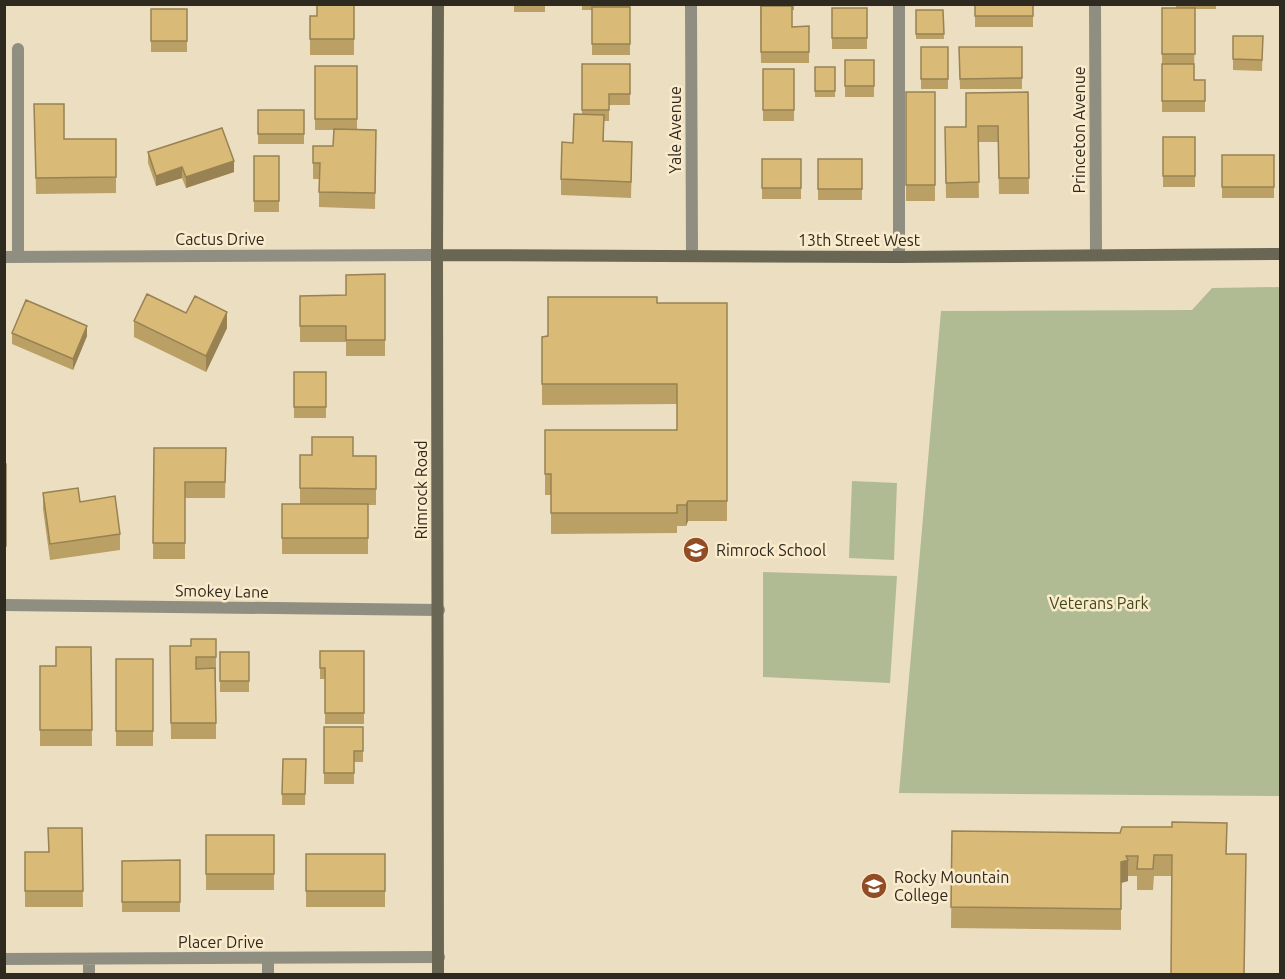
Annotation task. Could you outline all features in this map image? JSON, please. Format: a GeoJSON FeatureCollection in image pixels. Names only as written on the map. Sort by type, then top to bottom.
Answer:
{"type":"FeatureCollection","features":[{"type":"Feature","properties":{"kind":"main road","name":"Rimrock Road"},"geometry":{"type":"LineString","coordinates":[[438,4],[436,255],[439,610],[438,975]]}},
{"type":"Feature","properties":{"kind":"main road","name":"13th Street West"},"geometry":{"type":"LineString","coordinates":[[436,255],[899,257],[1281,254]]}},
{"type":"Feature","properties":{"kind":"street","name":"Yale Avenue"},"geometry":{"type":"LineString","coordinates":[[691,4],[692,255]]}},
{"type":"Feature","properties":{"kind":"street"},"geometry":{"type":"LineString","coordinates":[[898,4],[899,257]]}},
{"type":"Feature","properties":{"kind":"street","name":"Princeton Avenue"},"geometry":{"type":"LineString","coordinates":[[1095,4],[1096,255]]}},
{"type":"Feature","properties":{"kind":"street"},"geometry":{"type":"LineString","coordinates":[[18,49],[18,256]]}},
{"type":"Feature","properties":{"kind":"street","name":"Cactus Drive"},"geometry":{"type":"LineString","coordinates":[[4,257],[436,255]]}},
{"type":"Feature","properties":{"kind":"street","name":"Smokey Lane"},"geometry":{"type":"LineString","coordinates":[[4,605],[439,610]]}},
{"type":"Feature","properties":{"kind":"street","name":"Placer Drive"},"geometry":{"type":"LineString","coordinates":[[4,960],[439,957]]}},
{"type":"Feature","properties":{"kind":"street"},"geometry":{"type":"LineString","coordinates":[[267,975],[268,958]]}},
{"type":"Feature","properties":{"kind":"street"},"geometry":{"type":"LineString","coordinates":[[89,959],[89,975]]}},
{"type":"Feature","properties":{"kind":"green space","name":"Veterans Park"},"geometry":{"type":"Polygon","coordinates":[[[1280,287],[1280,796],[899,793],[941,311],[1192,310],[1212,288],[1280,287]]]}},
{"type":"Feature","properties":{"kind":"green space"},"geometry":{"type":"Polygon","coordinates":[[[852,481],[897,483],[894,560],[849,558],[852,481]]]}},
{"type":"Feature","properties":{"kind":"green space"},"geometry":{"type":"Polygon","coordinates":[[[763,572],[897,576],[890,683],[763,677],[763,572]]]}},
{"type":"Feature","properties":{"kind":"building"},"geometry":{"type":"Polygon","coordinates":[[[317,4],[354,4],[354,39],[310,39],[310,16],[317,16],[317,4]]]}},
{"type":"Feature","properties":{"kind":"building"},"geometry":{"type":"Polygon","coordinates":[[[975,4],[1033,4],[1033,16],[975,16],[975,4]]]}},
{"type":"Feature","properties":{"kind":"building"},"geometry":{"type":"Polygon","coordinates":[[[761,6],[792,6],[792,27],[809,26],[809,52],[761,52],[761,6]]]}},
{"type":"Feature","properties":{"kind":"building"},"geometry":{"type":"Polygon","coordinates":[[[592,7],[630,7],[630,44],[592,44],[592,7]]]}},
{"type":"Feature","properties":{"kind":"building"},"geometry":{"type":"Polygon","coordinates":[[[832,8],[867,8],[867,38],[832,38],[832,8]]]}},
{"type":"Feature","properties":{"kind":"building"},"geometry":{"type":"Polygon","coordinates":[[[1162,8],[1195,8],[1195,54],[1162,54],[1162,8]]]}},
{"type":"Feature","properties":{"kind":"building"},"geometry":{"type":"Polygon","coordinates":[[[151,9],[187,9],[187,41],[151,41],[151,9]]]}},
{"type":"Feature","properties":{"kind":"building"},"geometry":{"type":"Polygon","coordinates":[[[916,10],[943,10],[944,34],[916,34],[916,10]]]}},
{"type":"Feature","properties":{"kind":"building"},"geometry":{"type":"Polygon","coordinates":[[[1233,36],[1263,36],[1262,60],[1233,59],[1233,36]]]}},
{"type":"Feature","properties":{"kind":"building"},"geometry":{"type":"Polygon","coordinates":[[[921,47],[948,47],[948,79],[921,79],[921,47]]]}},
{"type":"Feature","properties":{"kind":"building"},"geometry":{"type":"Polygon","coordinates":[[[959,47],[1022,47],[1022,78],[960,79],[959,47]]]}},
{"type":"Feature","properties":{"kind":"building"},"geometry":{"type":"Polygon","coordinates":[[[845,60],[874,60],[874,86],[845,86],[845,60]]]}},
{"type":"Feature","properties":{"kind":"building"},"geometry":{"type":"Polygon","coordinates":[[[582,64],[630,64],[630,94],[609,94],[609,110],[582,110],[582,64]]]}},
{"type":"Feature","properties":{"kind":"building"},"geometry":{"type":"Polygon","coordinates":[[[1162,64],[1194,64],[1194,80],[1205,80],[1205,101],[1162,101],[1162,64]]]}},
{"type":"Feature","properties":{"kind":"building"},"geometry":{"type":"Polygon","coordinates":[[[315,66],[357,66],[357,119],[315,119],[315,66]]]}},
{"type":"Feature","properties":{"kind":"building"},"geometry":{"type":"Polygon","coordinates":[[[815,67],[835,67],[835,91],[815,91],[815,67]]]}},
{"type":"Feature","properties":{"kind":"building"},"geometry":{"type":"Polygon","coordinates":[[[763,69],[794,69],[794,110],[763,110],[763,69]]]}},
{"type":"Feature","properties":{"kind":"building"},"geometry":{"type":"Polygon","coordinates":[[[906,92],[935,92],[935,185],[906,185],[906,92]]]}},
{"type":"Feature","properties":{"kind":"building"},"geometry":{"type":"Polygon","coordinates":[[[1028,92],[1029,178],[999,178],[998,126],[978,126],[979,182],[946,183],[945,127],[966,127],[966,93],[1028,92]]]}},
{"type":"Feature","properties":{"kind":"building"},"geometry":{"type":"Polygon","coordinates":[[[34,104],[64,104],[64,139],[116,139],[116,177],[36,178],[34,104]]]}},
{"type":"Feature","properties":{"kind":"building"},"geometry":{"type":"Polygon","coordinates":[[[258,110],[304,110],[304,134],[258,134],[258,110]]]}},
{"type":"Feature","properties":{"kind":"building"},"geometry":{"type":"Polygon","coordinates":[[[574,114],[604,115],[603,141],[632,142],[631,182],[561,179],[562,142],[573,143],[574,114]]]}},
{"type":"Feature","properties":{"kind":"building"},"geometry":{"type":"Polygon","coordinates":[[[222,128],[234,161],[186,177],[182,167],[156,176],[148,152],[222,128]]]}},
{"type":"Feature","properties":{"kind":"building"},"geometry":{"type":"Polygon","coordinates":[[[334,129],[376,130],[375,193],[319,192],[320,163],[313,163],[313,146],[333,146],[334,129]]]}},
{"type":"Feature","properties":{"kind":"building"},"geometry":{"type":"Polygon","coordinates":[[[1163,137],[1195,137],[1195,176],[1163,176],[1163,137]]]}},
{"type":"Feature","properties":{"kind":"building"},"geometry":{"type":"Polygon","coordinates":[[[1222,155],[1274,155],[1274,187],[1222,187],[1222,155]]]}},
{"type":"Feature","properties":{"kind":"building"},"geometry":{"type":"Polygon","coordinates":[[[254,156],[279,156],[279,201],[254,201],[254,156]]]}},
{"type":"Feature","properties":{"kind":"building"},"geometry":{"type":"Polygon","coordinates":[[[762,159],[801,159],[801,188],[762,188],[762,159]]]}},
{"type":"Feature","properties":{"kind":"building"},"geometry":{"type":"Polygon","coordinates":[[[818,159],[862,159],[862,189],[818,189],[818,159]]]}},
{"type":"Feature","properties":{"kind":"building"},"geometry":{"type":"Polygon","coordinates":[[[385,274],[385,340],[346,340],[346,326],[300,326],[300,296],[346,295],[346,275],[385,274]]]}},
{"type":"Feature","properties":{"kind":"building"},"geometry":{"type":"Polygon","coordinates":[[[147,294],[186,313],[195,296],[227,312],[206,356],[134,321],[147,294]]]}},
{"type":"Feature","properties":{"kind":"building"},"geometry":{"type":"Polygon","coordinates":[[[548,297],[657,297],[657,303],[727,303],[727,501],[688,501],[686,505],[677,505],[677,513],[551,513],[551,474],[545,474],[545,430],[677,430],[677,384],[542,384],[542,337],[548,336],[548,297]]]}},
{"type":"Feature","properties":{"kind":"building"},"geometry":{"type":"Polygon","coordinates":[[[26,300],[87,326],[73,359],[12,333],[26,300]]]}},
{"type":"Feature","properties":{"kind":"building"},"geometry":{"type":"Polygon","coordinates":[[[294,372],[326,372],[326,407],[294,407],[294,372]]]}},
{"type":"Feature","properties":{"kind":"building"},"geometry":{"type":"Polygon","coordinates":[[[312,437],[353,437],[353,456],[376,456],[376,489],[300,488],[300,455],[312,455],[312,437]]]}},
{"type":"Feature","properties":{"kind":"building"},"geometry":{"type":"Polygon","coordinates":[[[154,448],[226,448],[225,482],[185,482],[185,543],[153,543],[154,448]]]}},
{"type":"Feature","properties":{"kind":"building"},"geometry":{"type":"Polygon","coordinates":[[[4,464],[6,464],[6,546],[4,546],[4,464]]]}},
{"type":"Feature","properties":{"kind":"building"},"geometry":{"type":"Polygon","coordinates":[[[78,488],[80,502],[115,496],[120,534],[50,544],[43,493],[78,488]]]}},
{"type":"Feature","properties":{"kind":"building"},"geometry":{"type":"Polygon","coordinates":[[[282,504],[368,504],[368,538],[282,538],[282,504]]]}},
{"type":"Feature","properties":{"kind":"building"},"geometry":{"type":"Polygon","coordinates":[[[191,639],[216,639],[216,657],[196,657],[196,669],[215,668],[216,723],[171,723],[170,646],[191,646],[191,639]]]}},
{"type":"Feature","properties":{"kind":"building"},"geometry":{"type":"Polygon","coordinates":[[[56,647],[91,647],[92,730],[40,730],[40,666],[56,666],[56,647]]]}},
{"type":"Feature","properties":{"kind":"building"},"geometry":{"type":"Polygon","coordinates":[[[320,651],[364,651],[364,713],[325,713],[325,668],[320,668],[320,651]]]}},
{"type":"Feature","properties":{"kind":"building"},"geometry":{"type":"Polygon","coordinates":[[[220,652],[249,652],[249,681],[220,681],[220,652]]]}},
{"type":"Feature","properties":{"kind":"building"},"geometry":{"type":"Polygon","coordinates":[[[116,659],[153,659],[153,731],[116,731],[116,659]]]}},
{"type":"Feature","properties":{"kind":"building"},"geometry":{"type":"Polygon","coordinates":[[[324,727],[363,727],[363,751],[354,751],[354,773],[324,773],[324,727]]]}},
{"type":"Feature","properties":{"kind":"building"},"geometry":{"type":"Polygon","coordinates":[[[283,759],[306,759],[305,794],[282,794],[283,759]]]}},
{"type":"Feature","properties":{"kind":"building"},"geometry":{"type":"Polygon","coordinates":[[[1172,822],[1227,823],[1226,854],[1246,854],[1244,974],[1258,975],[1171,975],[1172,855],[1154,855],[1153,869],[1137,869],[1138,856],[1126,856],[1128,860],[1121,862],[1121,909],[951,907],[952,831],[1120,833],[1122,827],[1172,827],[1172,822]]]}},
{"type":"Feature","properties":{"kind":"building"},"geometry":{"type":"Polygon","coordinates":[[[48,828],[82,828],[83,891],[25,891],[25,852],[49,852],[48,828]]]}},
{"type":"Feature","properties":{"kind":"building"},"geometry":{"type":"Polygon","coordinates":[[[206,835],[274,835],[274,874],[206,874],[206,835]]]}},
{"type":"Feature","properties":{"kind":"building"},"geometry":{"type":"Polygon","coordinates":[[[306,854],[385,854],[385,891],[306,891],[306,854]]]}},
{"type":"Feature","properties":{"kind":"building"},"geometry":{"type":"Polygon","coordinates":[[[180,860],[180,902],[122,902],[122,861],[180,860]]]}},
{"type":"Feature","properties":{"kind":"place","name":"Rimrock School"},"geometry":{"type":"Point","coordinates":[696,550]}},
{"type":"Feature","properties":{"kind":"place","name":"Rocky Mountain College"},"geometry":{"type":"Point","coordinates":[874,886]}}]}
